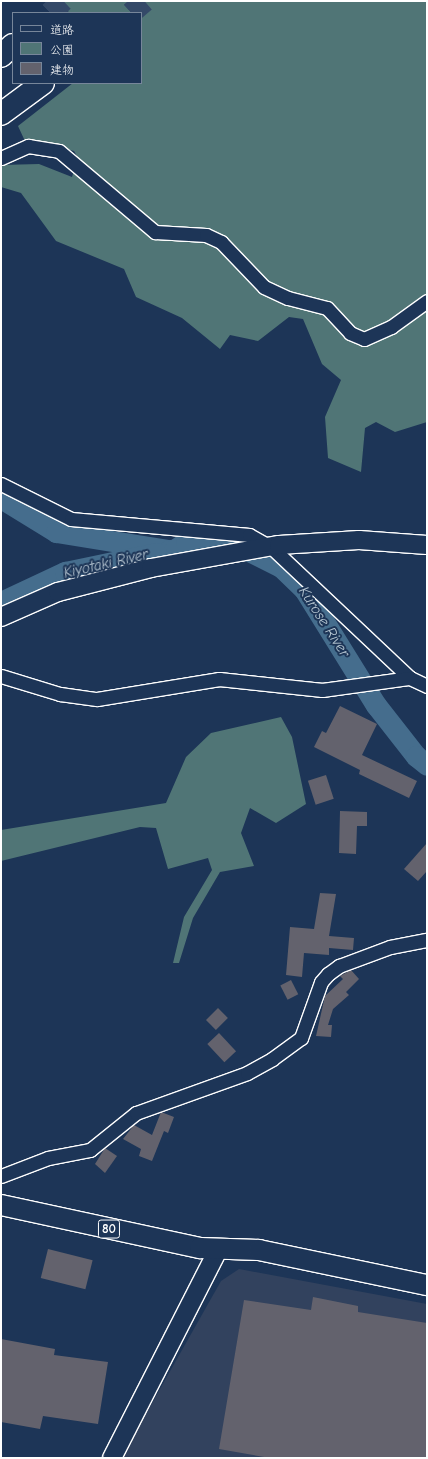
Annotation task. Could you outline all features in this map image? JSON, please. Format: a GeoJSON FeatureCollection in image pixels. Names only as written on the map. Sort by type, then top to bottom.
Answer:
{"type":"FeatureCollection","features":[{"type":"Feature","properties":{"kind":"highway"},"geometry":{"type":"LineString","coordinates":[[1,56],[12,46]]}},
{"type":"Feature","properties":{"kind":"highway"},"geometry":{"type":"LineString","coordinates":[[1,114],[42,84]]}},
{"type":"Feature","properties":{"kind":"main road","name":"80"},"geometry":{"type":"LineString","coordinates":[[1,1205],[218,1250],[259,1250],[427,1285]]}},
{"type":"Feature","properties":{"kind":"street"},"geometry":{"type":"LineString","coordinates":[[1,158],[28,146],[59,151],[155,232],[206,234],[220,242],[264,287],[288,298],[327,308],[350,333],[364,339],[391,326],[427,301]]}},
{"type":"Feature","properties":{"kind":"street"},"geometry":{"type":"LineString","coordinates":[[1,484],[71,519],[249,535],[271,548],[410,678],[427,686]]}},
{"type":"Feature","properties":{"kind":"street"},"geometry":{"type":"LineString","coordinates":[[1,617],[58,592],[151,568],[208,558],[271,548],[359,540],[427,545]]}},
{"type":"Feature","properties":{"kind":"street"},"geometry":{"type":"LineString","coordinates":[[1,676],[60,694],[98,699],[219,679],[260,681],[301,689],[322,690],[380,680],[402,681],[410,678]]}},
{"type":"Feature","properties":{"kind":"street"},"geometry":{"type":"LineString","coordinates":[[1,1176],[48,1158],[90,1150],[136,1113],[247,1073],[272,1059],[301,1038],[321,982],[328,974],[339,966],[390,947],[427,940]]}},
{"type":"Feature","properties":{"kind":"street"},"geometry":{"type":"LineString","coordinates":[[112,1458],[218,1250]]}},
{"type":"Feature","properties":{"kind":"shaded area"},"geometry":{"type":"Polygon","coordinates":[[[239,1269],[427,1304],[427,1458],[121,1458],[221,1281],[239,1269]]]}},
{"type":"Feature","properties":{"kind":"green space"},"geometry":{"type":"Polygon","coordinates":[[[48,1],[427,1],[427,422],[395,432],[376,422],[365,428],[361,472],[328,458],[325,417],[341,380],[322,364],[303,319],[289,317],[258,341],[230,335],[220,349],[182,318],[136,297],[124,269],[56,241],[21,193],[1,187],[1,165],[39,164],[72,177],[78,158],[74,151],[24,139],[18,126],[72,84],[142,84],[142,12],[69,12],[48,1]]]}},
{"type":"Feature","properties":{"kind":"green space"},"geometry":{"type":"Polygon","coordinates":[[[281,717],[292,737],[306,804],[276,823],[250,808],[241,833],[254,866],[220,872],[193,918],[179,963],[173,963],[184,917],[212,870],[208,858],[168,869],[156,828],[140,827],[1,861],[1,830],[166,803],[186,757],[211,733],[281,717]]]}},
{"type":"Feature","properties":{"kind":"building"},"geometry":{"type":"Polygon","coordinates":[[[340,706],[377,724],[362,755],[417,781],[409,798],[359,774],[360,770],[314,747],[322,731],[326,733],[340,706]]]}},
{"type":"Feature","properties":{"kind":"building"},"geometry":{"type":"Polygon","coordinates":[[[326,775],[334,799],[316,805],[308,781],[326,775]]]}},
{"type":"Feature","properties":{"kind":"building"},"geometry":{"type":"Polygon","coordinates":[[[340,811],[367,812],[367,826],[357,826],[356,854],[339,853],[340,811]]]}},
{"type":"Feature","properties":{"kind":"building"},"geometry":{"type":"Polygon","coordinates":[[[427,843],[427,871],[418,881],[404,869],[427,843]]]}},
{"type":"Feature","properties":{"kind":"building"},"geometry":{"type":"Polygon","coordinates":[[[320,893],[336,894],[329,936],[354,938],[353,950],[329,948],[329,955],[304,953],[302,977],[286,975],[290,927],[314,929],[320,893]]]}},
{"type":"Feature","properties":{"kind":"building"},"geometry":{"type":"Polygon","coordinates":[[[351,970],[359,979],[346,992],[349,995],[333,1009],[328,1025],[332,1025],[331,1037],[316,1036],[325,996],[343,979],[340,976],[351,970]]]}},
{"type":"Feature","properties":{"kind":"building"},"geometry":{"type":"Polygon","coordinates":[[[291,980],[298,994],[288,1000],[280,985],[291,980]]]}},
{"type":"Feature","properties":{"kind":"building"},"geometry":{"type":"Polygon","coordinates":[[[218,1008],[228,1018],[216,1030],[206,1020],[218,1008]]]}},
{"type":"Feature","properties":{"kind":"building"},"geometry":{"type":"Polygon","coordinates":[[[219,1033],[236,1051],[224,1062],[207,1044],[219,1033]]]}},
{"type":"Feature","properties":{"kind":"building"},"geometry":{"type":"Polygon","coordinates":[[[161,1112],[174,1117],[168,1133],[164,1131],[152,1161],[139,1156],[141,1149],[123,1139],[134,1125],[152,1135],[161,1112]]]}},
{"type":"Feature","properties":{"kind":"building"},"geometry":{"type":"Polygon","coordinates":[[[105,1148],[117,1156],[105,1173],[95,1164],[105,1148]]]}},
{"type":"Feature","properties":{"kind":"building"},"geometry":{"type":"Polygon","coordinates":[[[48,1249],[93,1260],[85,1289],[41,1278],[48,1249]]]}},
{"type":"Feature","properties":{"kind":"building"},"geometry":{"type":"Polygon","coordinates":[[[313,1297],[358,1306],[358,1312],[427,1323],[427,1458],[270,1458],[219,1449],[244,1300],[311,1310],[313,1297]]]}},
{"type":"Feature","properties":{"kind":"building"},"geometry":{"type":"Polygon","coordinates":[[[1,1339],[55,1349],[54,1355],[108,1362],[98,1424],[43,1416],[40,1429],[1,1422],[1,1339]]]}},
{"type":"Feature","properties":{"kind":"waterway","name":"Kurose River"},"geometry":{"type":"LineString","coordinates":[[1,498],[56,532],[169,550],[174,550],[186,542],[219,543],[243,548],[281,567],[304,589],[376,705],[416,756],[427,765]]}},
{"type":"Feature","properties":{"kind":"waterway","name":"Kiyotaki River"},"geometry":{"type":"LineString","coordinates":[[1,602],[65,572],[156,553]]}},
{"type":"Feature","properties":{"kind":"tunnel"},"geometry":{"type":"LineString","coordinates":[[51,12],[63,1]]}},
{"type":"Feature","properties":{"kind":"tunnel"},"geometry":{"type":"LineString","coordinates":[[132,12],[145,1]]}}]}
